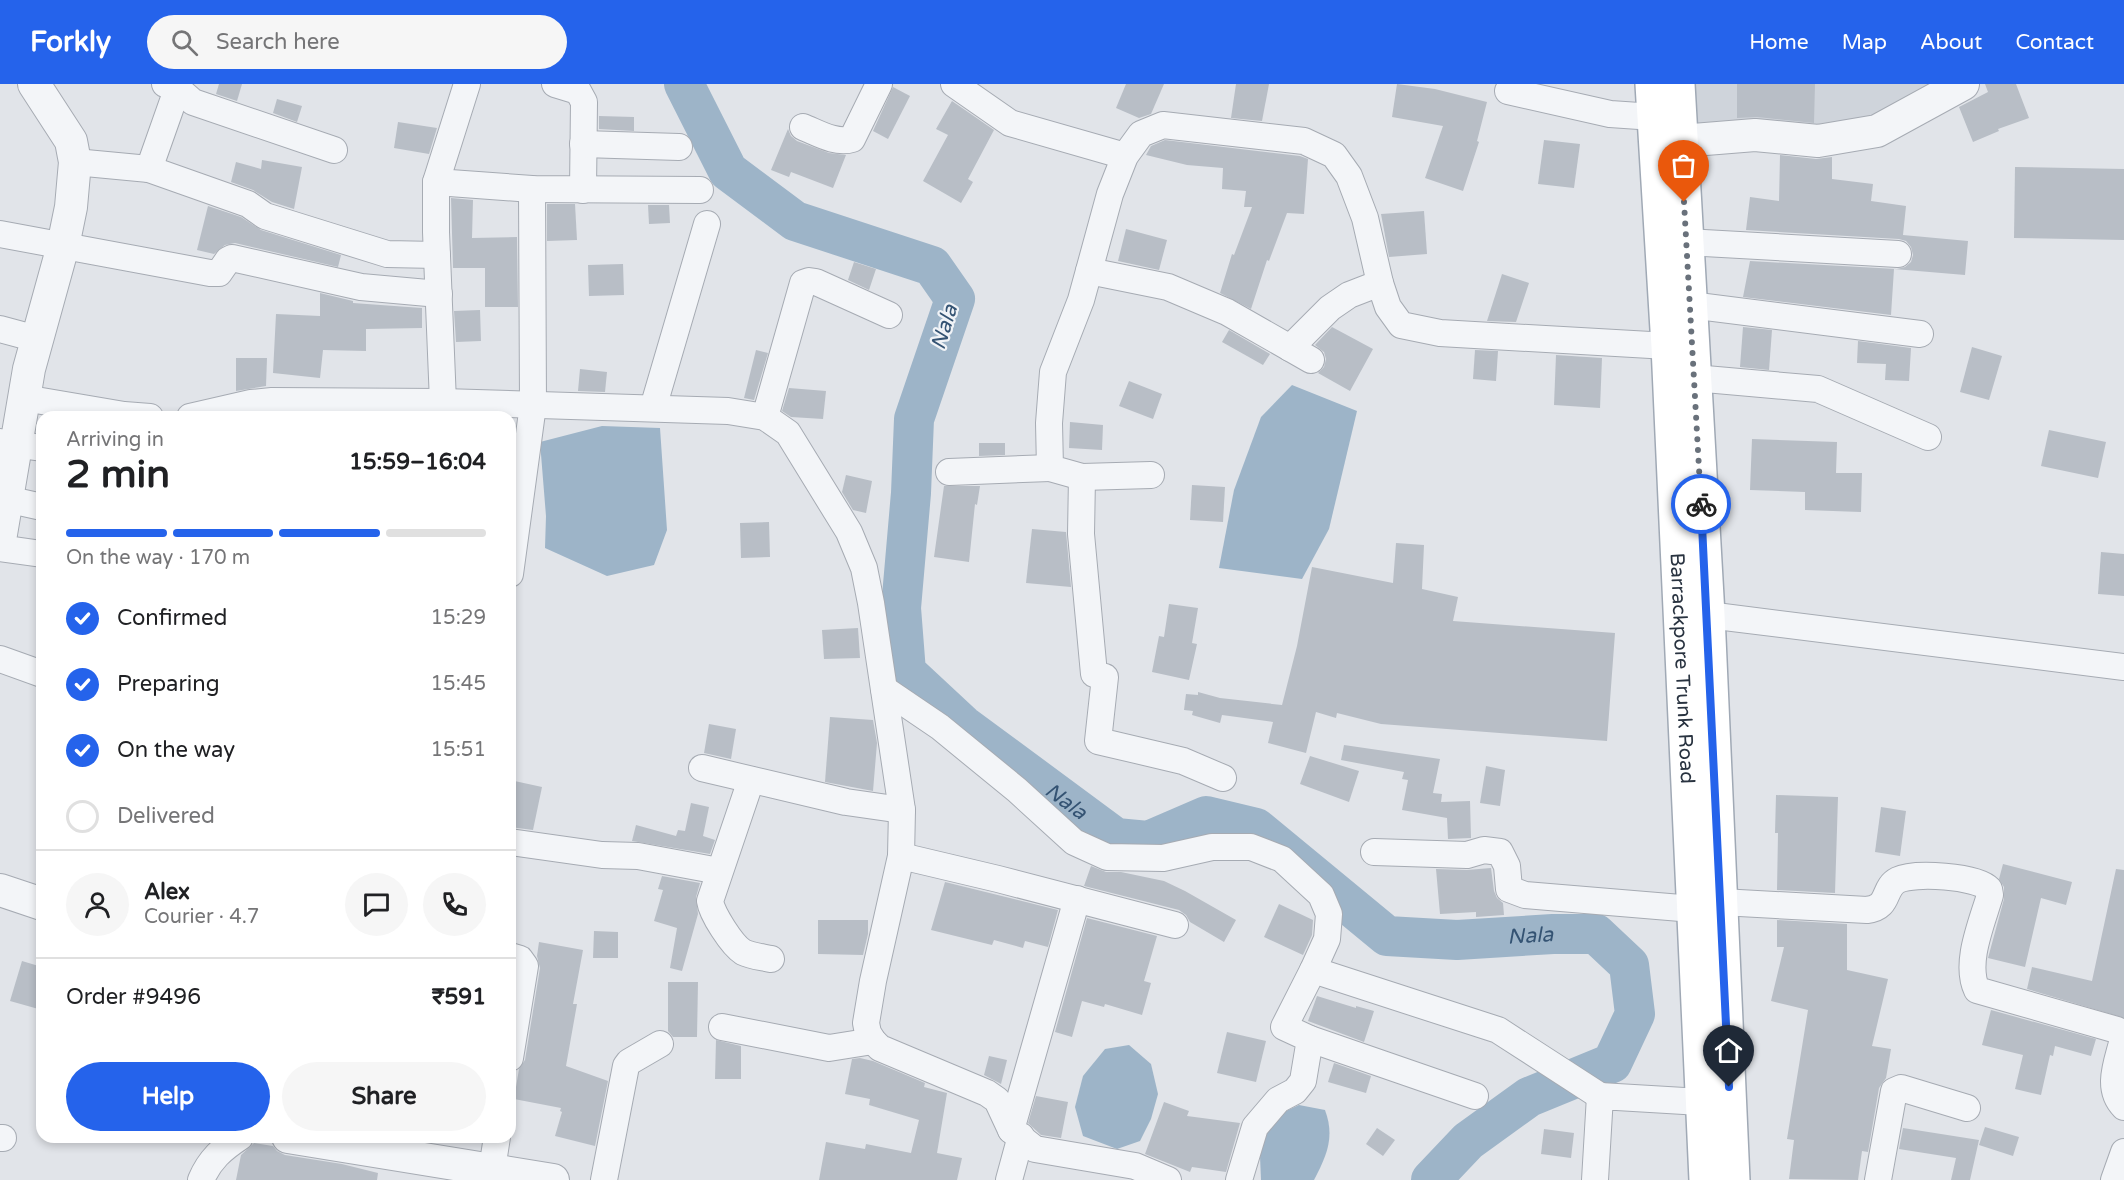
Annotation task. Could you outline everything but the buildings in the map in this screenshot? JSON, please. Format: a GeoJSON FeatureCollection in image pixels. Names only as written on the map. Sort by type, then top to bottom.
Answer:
{"type":"FeatureCollection","features":[{"type":"Feature","properties":{"kind":"main road","name":"Barrackpore Trunk Road"},"geometry":{"type":"LineString","coordinates":[[1652,84],[1686,242],[1694,378],[1694,613],[1707,905],[1733,1180]]}},
{"type":"Feature","properties":{"kind":"main road","name":"Barrackpore Trunk Road"},"geometry":{"type":"LineString","coordinates":[[1678,84],[1663,134],[1668,346],[1694,613]]}},
{"type":"Feature","properties":{"kind":"main road","name":"Barrackpore Trunk Road"},"geometry":{"type":"LineString","coordinates":[[1706,1180],[1701,1102],[1707,905]]}},
{"type":"Feature","properties":{"kind":"street"},"geometry":{"type":"LineString","coordinates":[[0,540],[6,499],[19,444],[24,398],[71,207],[75,162],[71,141],[34,84]]}},
{"type":"Feature","properties":{"kind":"street"},"geometry":{"type":"LineString","coordinates":[[443,402],[436,182],[467,84]]}},
{"type":"Feature","properties":{"kind":"street"},"geometry":{"type":"LineString","coordinates":[[555,84],[578,91],[583,98],[583,190]]}},
{"type":"Feature","properties":{"kind":"street"},"geometry":{"type":"LineString","coordinates":[[803,127],[842,141],[852,139],[879,84]]}},
{"type":"Feature","properties":{"kind":"street"},"geometry":{"type":"LineString","coordinates":[[954,84],[1010,123],[1125,156]]}},
{"type":"Feature","properties":{"kind":"street"},"geometry":{"type":"LineString","coordinates":[[1508,91],[1610,114],[1663,134],[1755,135],[1818,141],[1877,131],[1963,84]]}},
{"type":"Feature","properties":{"kind":"street"},"geometry":{"type":"LineString","coordinates":[[149,168],[174,85],[193,102],[334,150]]}},
{"type":"Feature","properties":{"kind":"street"},"geometry":{"type":"LineString","coordinates":[[1050,468],[1049,423],[1053,372],[1081,300],[1110,194],[1125,156],[1141,134],[1163,125],[1304,141],[1334,155],[1349,176],[1365,218],[1388,307],[1401,326],[1440,333],[1668,346]]}},
{"type":"Feature","properties":{"kind":"street"},"geometry":{"type":"LineString","coordinates":[[583,144],[679,147]]}},
{"type":"Feature","properties":{"kind":"street"},"geometry":{"type":"LineString","coordinates":[[75,162],[149,168],[248,204],[265,216],[387,254],[437,255]]}},
{"type":"Feature","properties":{"kind":"street"},"geometry":{"type":"LineString","coordinates":[[436,182],[532,189],[700,190]]}},
{"type":"Feature","properties":{"kind":"street"},"geometry":{"type":"LineString","coordinates":[[516,519],[532,405],[532,189]]}},
{"type":"Feature","properties":{"kind":"street"},"geometry":{"type":"LineString","coordinates":[[653,408],[707,224]]}},
{"type":"Feature","properties":{"kind":"street"},"geometry":{"type":"LineString","coordinates":[[0,234],[215,274],[219,273],[229,259],[242,259],[361,287],[438,294]]}},
{"type":"Feature","properties":{"kind":"street"},"geometry":{"type":"LineString","coordinates":[[1686,242],[1898,254]]}},
{"type":"Feature","properties":{"kind":"street"},"geometry":{"type":"LineString","coordinates":[[1089,271],[1168,287],[1227,312],[1301,354],[1330,308],[1349,295],[1380,283]]}},
{"type":"Feature","properties":{"kind":"street"},"geometry":{"type":"LineString","coordinates":[[765,417],[803,284],[809,281],[816,282],[889,315]]}},
{"type":"Feature","properties":{"kind":"street"},"geometry":{"type":"LineString","coordinates":[[1690,305],[1920,334]]}},
{"type":"Feature","properties":{"kind":"street"},"geometry":{"type":"LineString","coordinates":[[0,329],[38,339]]}},
{"type":"Feature","properties":{"kind":"street"},"geometry":{"type":"LineString","coordinates":[[1694,378],[1818,389],[1928,437]]}},
{"type":"Feature","properties":{"kind":"street"},"geometry":{"type":"LineString","coordinates":[[24,398],[100,411]]}},
{"type":"Feature","properties":{"kind":"street"},"geometry":{"type":"LineString","coordinates":[[216,411],[272,401],[443,402],[653,408],[728,411],[765,417],[788,433],[849,532],[864,568],[872,603],[902,810],[901,856],[871,992],[866,1023],[868,1033],[880,1048],[987,1092],[998,1100],[1016,1133],[1035,1149],[1135,1166],[1168,1180]]}},
{"type":"Feature","properties":{"kind":"street"},"geometry":{"type":"LineString","coordinates":[[949,472],[1050,468],[1082,477],[1151,475]]}},
{"type":"Feature","properties":{"kind":"street"},"geometry":{"type":"LineString","coordinates":[[1082,477],[1081,534],[1094,674],[1105,677],[1098,741],[1183,761],[1223,778]]}},
{"type":"Feature","properties":{"kind":"street"},"geometry":{"type":"LineString","coordinates":[[6,499],[36,506]]}},
{"type":"Feature","properties":{"kind":"street"},"geometry":{"type":"LineString","coordinates":[[0,548],[36,553]]}},
{"type":"Feature","properties":{"kind":"street"},"geometry":{"type":"LineString","coordinates":[[1694,613],[2124,667]]}},
{"type":"Feature","properties":{"kind":"street"},"geometry":{"type":"LineString","coordinates":[[0,659],[36,672]]}},
{"type":"Feature","properties":{"kind":"street"},"geometry":{"type":"LineString","coordinates":[[884,689],[940,727],[1017,790],[1074,842],[1107,857],[1163,858],[1212,847],[1251,847],[1282,859],[1321,895],[1329,914],[1327,939],[1284,1027],[1310,1039],[1475,1096]]}},
{"type":"Feature","properties":{"kind":"street"},"geometry":{"type":"LineString","coordinates":[[702,768],[846,802],[902,810]]}},
{"type":"Feature","properties":{"kind":"street"},"geometry":{"type":"LineString","coordinates":[[752,780],[710,901],[713,911],[736,946],[744,952],[771,959]]}},
{"type":"Feature","properties":{"kind":"street"},"geometry":{"type":"LineString","coordinates":[[516,843],[602,855],[638,856],[719,871]]}},
{"type":"Feature","properties":{"kind":"street"},"geometry":{"type":"LineString","coordinates":[[1374,852],[1467,855],[1484,850],[1500,852],[1507,866],[1509,889],[1525,895],[1707,905],[1867,910],[1875,909],[1882,904],[1890,887],[1901,878],[1928,877],[1980,882],[1989,889],[1990,896],[1975,951],[1972,979],[1977,990],[2117,1030],[2123,1039],[2113,1089],[2118,1101],[2124,1107]]}},
{"type":"Feature","properties":{"kind":"street"},"geometry":{"type":"LineString","coordinates":[[901,856],[1175,925]]}},
{"type":"Feature","properties":{"kind":"street"},"geometry":{"type":"LineString","coordinates":[[0,890],[36,902]]}},
{"type":"Feature","properties":{"kind":"street"},"geometry":{"type":"LineString","coordinates":[[1009,1180],[1016,1133],[1077,899]]}},
{"type":"Feature","properties":{"kind":"street"},"geometry":{"type":"LineString","coordinates":[[516,958],[520,959],[525,966],[516,1021]]}},
{"type":"Feature","properties":{"kind":"street"},"geometry":{"type":"LineString","coordinates":[[1313,970],[1498,1030],[1600,1096],[1701,1102]]}},
{"type":"Feature","properties":{"kind":"street"},"geometry":{"type":"LineString","coordinates":[[722,1027],[829,1048],[873,1041]]}},
{"type":"Feature","properties":{"kind":"street"},"geometry":{"type":"LineString","coordinates":[[1239,1180],[1255,1127],[1278,1100],[1295,1091],[1303,1081],[1310,1039]]}},
{"type":"Feature","properties":{"kind":"street"},"geometry":{"type":"LineString","coordinates":[[604,1180],[626,1066],[660,1044]]}},
{"type":"Feature","properties":{"kind":"street"},"geometry":{"type":"LineString","coordinates":[[1878,1180],[1894,1091],[1900,1088],[1967,1108]]}},
{"type":"Feature","properties":{"kind":"street"},"geometry":{"type":"LineString","coordinates":[[1595,1180],[1600,1096]]}},
{"type":"Feature","properties":{"kind":"street"},"geometry":{"type":"LineString","coordinates":[[201,1180],[208,1164],[232,1143]]}},
{"type":"Feature","properties":{"kind":"street"},"geometry":{"type":"LineString","coordinates":[[326,1143],[553,1180]]}},
{"type":"Feature","properties":{"kind":"street"},"geometry":{"type":"LineString","coordinates":[[492,1169],[496,1143]]}},
{"type":"Feature","properties":{"kind":"street"},"geometry":{"type":"LineString","coordinates":[[2114,1180],[2124,1152]]}},
{"type":"Feature","properties":{"kind":"shaded area"},"geometry":{"type":"Polygon","coordinates":[[[1688,84],[1948,84],[1878,127],[1690,130],[1688,84]]]}},
{"type":"Feature","properties":{"kind":"water"},"geometry":{"type":"Polygon","coordinates":[[[1292,385],[1357,411],[1329,529],[1302,579],[1219,568],[1234,490],[1261,417],[1292,385]]]}},
{"type":"Feature","properties":{"kind":"water"},"geometry":{"type":"Polygon","coordinates":[[[602,426],[660,428],[667,530],[654,565],[607,576],[545,548],[546,516],[540,442],[602,426]]]}},
{"type":"Feature","properties":{"kind":"water"},"geometry":{"type":"Polygon","coordinates":[[[1129,1045],[1151,1064],[1158,1094],[1151,1119],[1140,1141],[1117,1149],[1083,1136],[1075,1107],[1083,1076],[1105,1049],[1129,1045]]]}},
{"type":"Feature","properties":{"kind":"water"},"geometry":{"type":"Polygon","coordinates":[[[1299,1105],[1325,1110],[1329,1137],[1326,1154],[1319,1171],[1314,1180],[1261,1180],[1260,1156],[1267,1120],[1299,1105]]]}},
{"type":"Feature","properties":{"kind":"waterway","name":"Nala"},"geometry":{"type":"LineString","coordinates":[[684,84],[728,171],[795,221],[932,266],[955,299],[914,419],[911,493],[901,608],[906,672],[963,725],[1116,838],[1148,841],[1206,816],[1256,828],[1387,936],[1457,940],[1553,934],[1596,934],[1629,965],[1635,1014],[1612,1063],[1529,1097],[1468,1141],[1431,1180]]}},
{"type":"Feature","properties":{"kind":"way so far"},"geometry":{"type":"LineString","coordinates":[[1684,202],[1701,504]]}},
{"type":"Feature","properties":{"kind":"route"},"geometry":{"type":"LineString","coordinates":[[1701,504],[1729,1087]]}}]}
